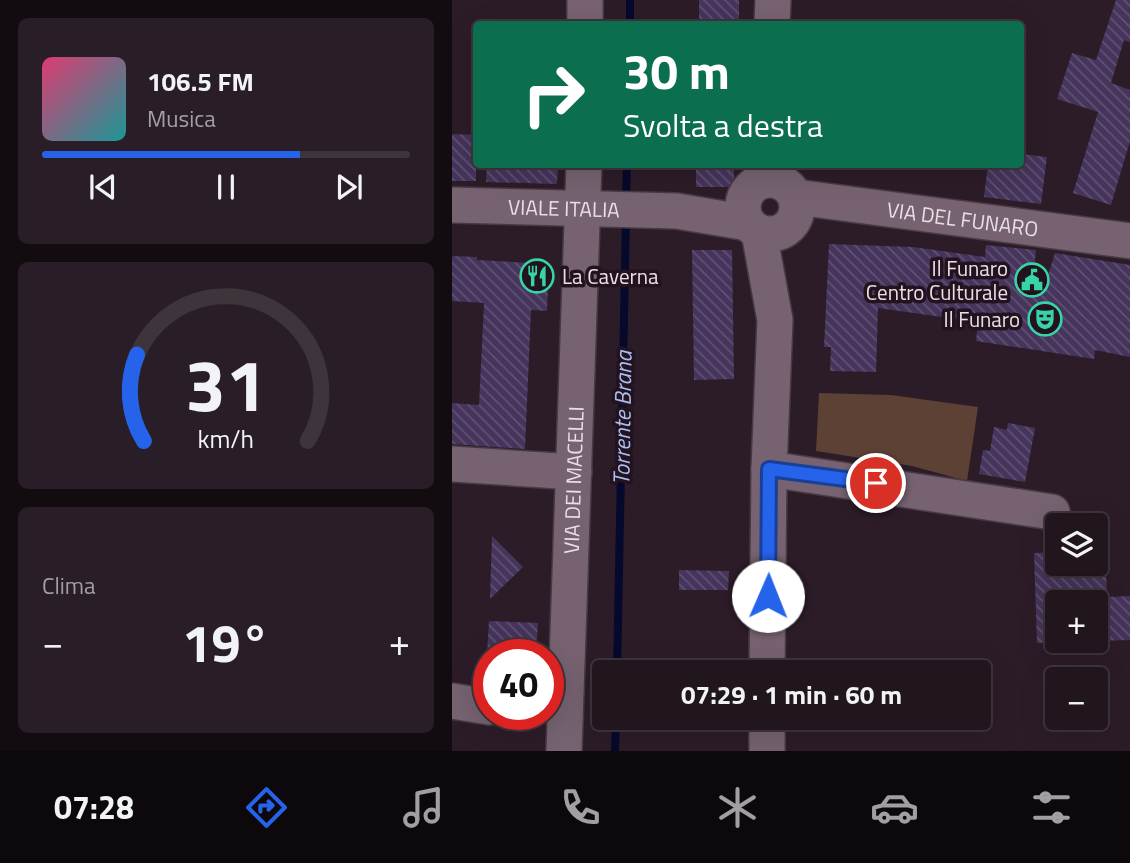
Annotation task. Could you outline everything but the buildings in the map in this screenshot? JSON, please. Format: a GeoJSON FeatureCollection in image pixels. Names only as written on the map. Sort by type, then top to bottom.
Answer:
{"type":"FeatureCollection","features":[{"type":"Feature","properties":{"kind":"street"},"geometry":{"type":"LineString","coordinates":[[585,21],[586,0]]}},
{"type":"Feature","properties":{"kind":"street","name":"VIA DEI MACELLI"},"geometry":{"type":"LineString","coordinates":[[562,639],[593,209],[585,168]]}},
{"type":"Feature","properties":{"kind":"street"},"geometry":{"type":"LineString","coordinates":[[767,660],[769,469],[775,320],[769,197]]}},
{"type":"Feature","properties":{"kind":"street","name":"VIALE ITALIA"},"geometry":{"type":"LineString","coordinates":[[452,205],[663,210],[769,197]]}},
{"type":"Feature","properties":{"kind":"street","name":"VIA DEL FUNARO"},"geometry":{"type":"LineString","coordinates":[[769,197],[1130,242]]}},
{"type":"Feature","properties":{"kind":"street"},"geometry":{"type":"LineString","coordinates":[[452,464],[574,472]]}},
{"type":"Feature","properties":{"kind":"street"},"geometry":{"type":"LineString","coordinates":[[769,469],[1052,512]]}},
{"type":"Feature","properties":{"kind":"street"},"geometry":{"type":"LineString","coordinates":[[452,701],[473,704]]}},
{"type":"Feature","properties":{"kind":"street"},"geometry":{"type":"LineString","coordinates":[[767,730],[767,751]]}},
{"type":"Feature","properties":{"kind":"shaded area"},"geometry":{"type":"Polygon","coordinates":[[[819,393],[891,395],[978,407],[967,481],[912,466],[816,451],[819,393]]]}},
{"type":"Feature","properties":{"kind":"waterway","name":"Torrente Brana"},"geometry":{"type":"LineString","coordinates":[[630,0],[630,21]]}},
{"type":"Feature","properties":{"kind":"waterway","name":"Torrente Brana"},"geometry":{"type":"LineString","coordinates":[[626,200],[627,168]]}},
{"type":"Feature","properties":{"kind":"waterway","name":"Torrente Brana"},"geometry":{"type":"LineString","coordinates":[[617,660],[626,217]]}},
{"type":"Feature","properties":{"kind":"waterway","name":"Torrente Brana"},"geometry":{"type":"LineString","coordinates":[[615,751],[616,730]]}},
{"type":"Feature","properties":{"kind":"place","name":"La Caverna"},"geometry":{"type":"Point","coordinates":[537,276]}},
{"type":"Feature","properties":{"kind":"place","name":"Il Funaro Centro Culturale"},"geometry":{"type":"Point","coordinates":[1032,280]}},
{"type":"Feature","properties":{"kind":"place","name":"Il Funaro"},"geometry":{"type":"Point","coordinates":[1045,319]}},
{"type":"Feature","properties":{"kind":"route"},"geometry":{"type":"LineString","coordinates":[[768,596],[769,469],[876,483]]}}]}
